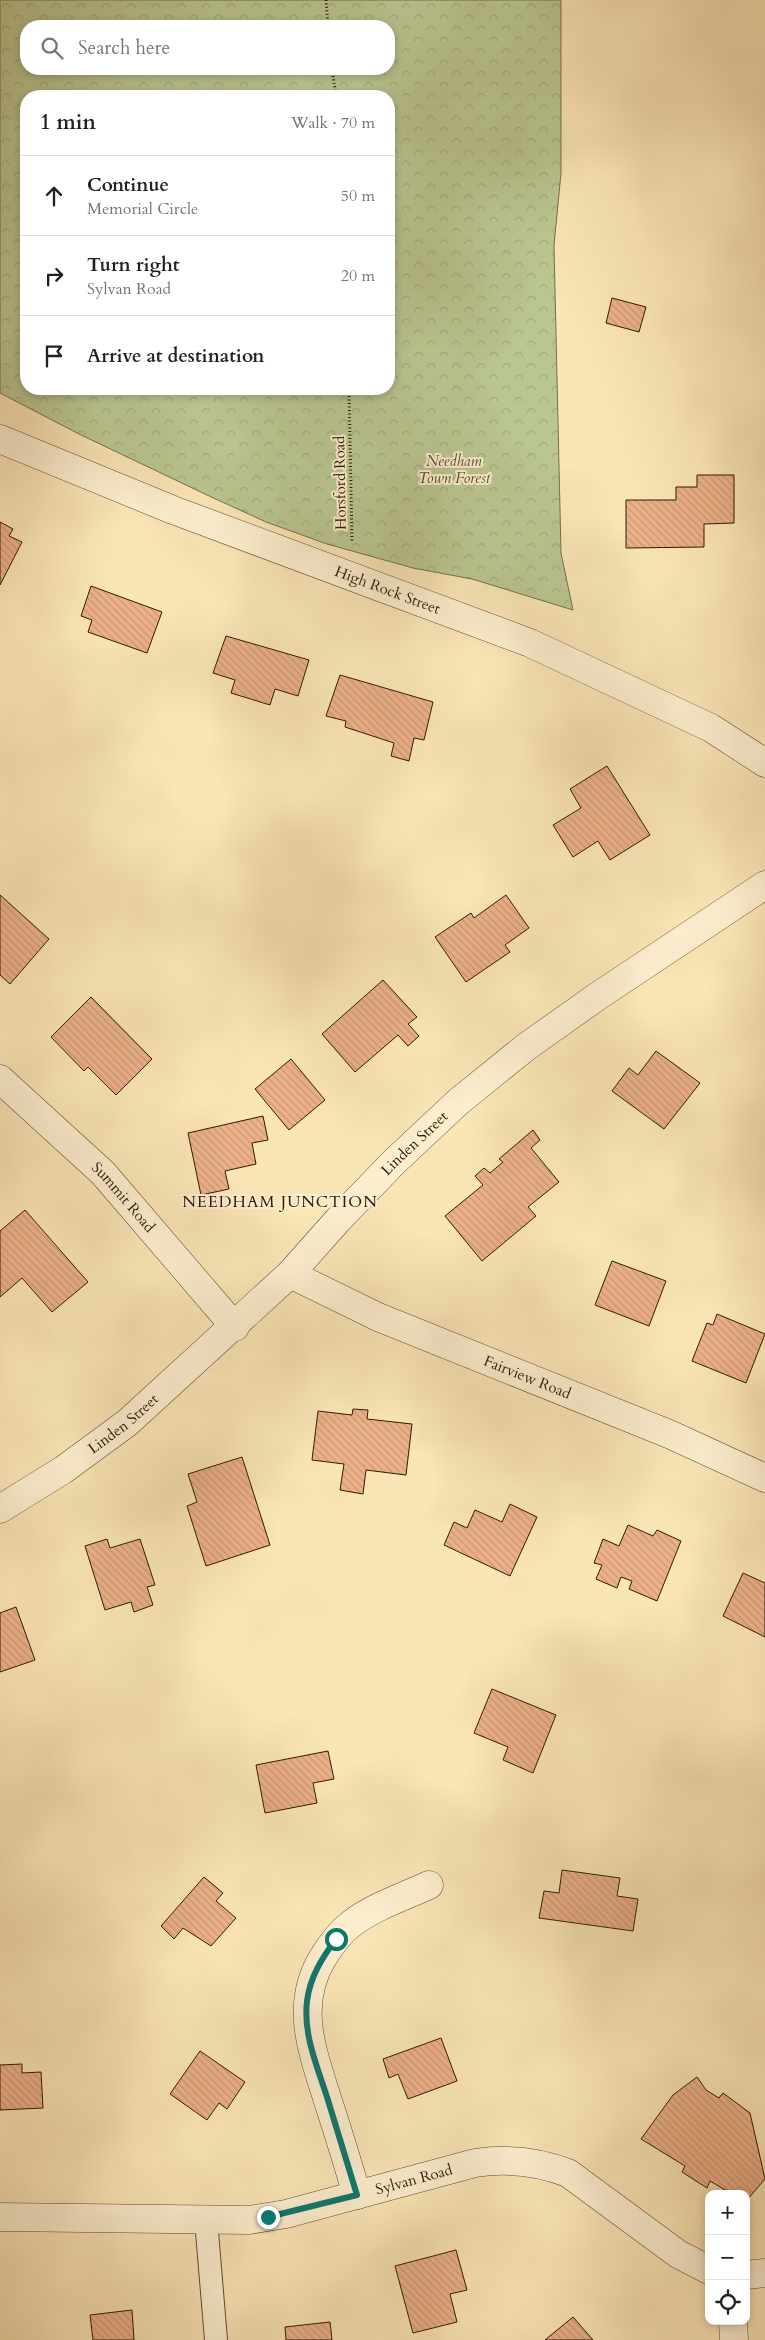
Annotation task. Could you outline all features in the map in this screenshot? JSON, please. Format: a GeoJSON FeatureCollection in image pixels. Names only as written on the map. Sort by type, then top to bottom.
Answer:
{"type":"FeatureCollection","features":[{"type":"Feature","properties":{"kind":"street","name":"High Rock Street"},"geometry":{"type":"LineString","coordinates":[[0,439],[172,510],[530,643],[711,728],[765,763]]}},
{"type":"Feature","properties":{"kind":"street","name":"Linden Street"},"geometry":{"type":"LineString","coordinates":[[0,1509],[63,1470],[127,1423],[235,1327],[290,1274],[338,1220],[394,1162],[466,1096],[526,1046],[765,884]]}},
{"type":"Feature","properties":{"kind":"street","name":"Summit Road"},"geometry":{"type":"LineString","coordinates":[[0,1079],[103,1173],[235,1327]]}},
{"type":"Feature","properties":{"kind":"street","name":"Fairview Road"},"geometry":{"type":"LineString","coordinates":[[290,1274],[378,1317],[669,1434],[765,1478]]}},
{"type":"Feature","properties":{"kind":"street"},"geometry":{"type":"LineString","coordinates":[[357,2195],[312,2050],[307,2024],[307,1999],[317,1968],[336,1939],[349,1926],[364,1915],[428,1885]]}},
{"type":"Feature","properties":{"kind":"street","name":"Sylvan Road"},"geometry":{"type":"LineString","coordinates":[[0,2217],[249,2220],[277,2216],[475,2163],[501,2159],[548,2165],[568,2173],[678,2254],[705,2268]]}},
{"type":"Feature","properties":{"kind":"street"},"geometry":{"type":"LineString","coordinates":[[750,2275],[765,2273]]}},
{"type":"Feature","properties":{"kind":"street"},"geometry":{"type":"LineString","coordinates":[[733,2325],[734,2340]]}},
{"type":"Feature","properties":{"kind":"lane"},"geometry":{"type":"LineString","coordinates":[[206,2220],[216,2340]]}},
{"type":"Feature","properties":{"kind":"path"},"geometry":{"type":"LineString","coordinates":[[326,0],[328,20]]}},
{"type":"Feature","properties":{"kind":"path"},"geometry":{"type":"LineString","coordinates":[[333,75],[335,90]]}},
{"type":"Feature","properties":{"kind":"path","name":"Horsford Road"},"geometry":{"type":"LineString","coordinates":[[349,395],[353,577]]}},
{"type":"Feature","properties":{"kind":"green space","name":"Needham Town Forest"},"geometry":{"type":"Polygon","coordinates":[[[0,0],[561,0],[561,173],[554,245],[561,553],[573,610],[472,579],[413,568],[327,544],[266,522],[79,434],[0,393],[0,0]]]}},
{"type":"Feature","properties":{"kind":"building"},"geometry":{"type":"Polygon","coordinates":[[[612,298],[646,307],[639,332],[606,323],[612,298]]]}},
{"type":"Feature","properties":{"kind":"building"},"geometry":{"type":"Polygon","coordinates":[[[697,475],[734,475],[734,523],[704,524],[704,547],[626,548],[626,500],[676,500],[676,487],[697,487],[697,475]]]}},
{"type":"Feature","properties":{"kind":"building"},"geometry":{"type":"Polygon","coordinates":[[[0,522],[13,529],[9,536],[22,542],[0,585],[0,522]]]}},
{"type":"Feature","properties":{"kind":"building"},"geometry":{"type":"Polygon","coordinates":[[[91,586],[162,612],[147,653],[88,632],[92,620],[81,616],[91,586]]]}},
{"type":"Feature","properties":{"kind":"building"},"geometry":{"type":"Polygon","coordinates":[[[226,636],[309,660],[298,696],[275,689],[270,705],[231,693],[235,680],[213,673],[226,636]]]}},
{"type":"Feature","properties":{"kind":"building"},"geometry":{"type":"Polygon","coordinates":[[[340,675],[433,702],[424,740],[414,738],[409,761],[391,756],[394,743],[345,727],[346,721],[326,716],[340,675]]]}},
{"type":"Feature","properties":{"kind":"building"},"geometry":{"type":"Polygon","coordinates":[[[607,766],[650,835],[610,860],[598,841],[573,857],[553,825],[581,808],[570,789],[607,766]]]}},
{"type":"Feature","properties":{"kind":"building"},"geometry":{"type":"Polygon","coordinates":[[[0,895],[49,939],[10,984],[0,975],[0,895]]]}},
{"type":"Feature","properties":{"kind":"building"},"geometry":{"type":"Polygon","coordinates":[[[506,895],[529,928],[505,945],[510,952],[466,982],[435,937],[471,913],[474,918],[506,895]]]}},
{"type":"Feature","properties":{"kind":"building"},"geometry":{"type":"Polygon","coordinates":[[[383,980],[417,1017],[408,1024],[419,1036],[408,1046],[398,1035],[355,1072],[322,1034],[383,980]]]}},
{"type":"Feature","properties":{"kind":"building"},"geometry":{"type":"Polygon","coordinates":[[[91,997],[152,1059],[116,1095],[88,1067],[84,1071],[51,1037],[91,997]]]}},
{"type":"Feature","properties":{"kind":"building"},"geometry":{"type":"Polygon","coordinates":[[[656,1051],[700,1083],[664,1129],[612,1091],[629,1068],[638,1075],[656,1051]]]}},
{"type":"Feature","properties":{"kind":"building"},"geometry":{"type":"Polygon","coordinates":[[[291,1059],[325,1100],[289,1130],[255,1089],[291,1059]]]}},
{"type":"Feature","properties":{"kind":"building"},"geometry":{"type":"Polygon","coordinates":[[[263,1116],[268,1140],[252,1143],[256,1164],[225,1171],[229,1189],[201,1195],[188,1133],[263,1116]]]}},
{"type":"Feature","properties":{"kind":"building"},"geometry":{"type":"Polygon","coordinates":[[[533,1130],[540,1140],[531,1148],[559,1182],[528,1207],[536,1216],[482,1261],[445,1216],[483,1185],[475,1176],[484,1168],[490,1173],[503,1162],[499,1159],[533,1130]]]}},
{"type":"Feature","properties":{"kind":"building"},"geometry":{"type":"Polygon","coordinates":[[[25,1210],[88,1282],[52,1312],[22,1278],[0,1297],[0,1231],[25,1210]]]}},
{"type":"Feature","properties":{"kind":"building"},"geometry":{"type":"Polygon","coordinates":[[[612,1261],[666,1281],[649,1326],[595,1305],[612,1261]]]}},
{"type":"Feature","properties":{"kind":"building"},"geometry":{"type":"Polygon","coordinates":[[[717,1314],[765,1334],[746,1383],[692,1361],[707,1323],[713,1325],[717,1314]]]}},
{"type":"Feature","properties":{"kind":"building"},"geometry":{"type":"Polygon","coordinates":[[[353,1409],[368,1410],[367,1419],[412,1424],[406,1475],[366,1470],[363,1494],[340,1490],[344,1464],[312,1460],[318,1411],[352,1415],[353,1409]]]}},
{"type":"Feature","properties":{"kind":"building"},"geometry":{"type":"Polygon","coordinates":[[[242,1457],[270,1545],[206,1566],[187,1506],[197,1502],[188,1474],[242,1457]]]}},
{"type":"Feature","properties":{"kind":"building"},"geometry":{"type":"Polygon","coordinates":[[[510,1504],[537,1517],[510,1576],[444,1545],[454,1522],[467,1528],[475,1510],[502,1522],[510,1504]]]}},
{"type":"Feature","properties":{"kind":"building"},"geometry":{"type":"Polygon","coordinates":[[[628,1525],[653,1536],[657,1530],[681,1541],[657,1601],[629,1589],[632,1581],[621,1577],[617,1588],[596,1579],[602,1565],[594,1563],[603,1539],[619,1546],[628,1525]]]}},
{"type":"Feature","properties":{"kind":"building"},"geometry":{"type":"Polygon","coordinates":[[[107,1539],[110,1548],[140,1539],[155,1585],[147,1587],[153,1605],[134,1612],[131,1602],[105,1610],[85,1546],[107,1539]]]}},
{"type":"Feature","properties":{"kind":"building"},"geometry":{"type":"Polygon","coordinates":[[[743,1573],[765,1583],[765,1637],[723,1616],[743,1573]]]}},
{"type":"Feature","properties":{"kind":"building"},"geometry":{"type":"Polygon","coordinates":[[[16,1607],[35,1660],[0,1672],[0,1613],[16,1607]]]}},
{"type":"Feature","properties":{"kind":"building"},"geometry":{"type":"Polygon","coordinates":[[[492,1689],[556,1715],[533,1773],[503,1760],[508,1747],[474,1733],[492,1689]]]}},
{"type":"Feature","properties":{"kind":"building"},"geometry":{"type":"Polygon","coordinates":[[[328,1751],[334,1779],[313,1783],[317,1803],[265,1813],[256,1765],[328,1751]]]}},
{"type":"Feature","properties":{"kind":"building"},"geometry":{"type":"Polygon","coordinates":[[[562,1870],[620,1878],[617,1896],[638,1899],[633,1931],[539,1918],[544,1891],[559,1893],[562,1870]]]}},
{"type":"Feature","properties":{"kind":"building"},"geometry":{"type":"Polygon","coordinates":[[[204,1877],[223,1893],[216,1901],[236,1918],[211,1946],[183,1928],[174,1939],[161,1926],[204,1877]]]}},
{"type":"Feature","properties":{"kind":"building"},"geometry":{"type":"Polygon","coordinates":[[[441,2038],[457,2081],[408,2099],[398,2074],[389,2078],[383,2059],[441,2038]]]}},
{"type":"Feature","properties":{"kind":"building"},"geometry":{"type":"Polygon","coordinates":[[[200,2051],[245,2082],[227,2109],[219,2103],[207,2120],[170,2094],[200,2051]]]}},
{"type":"Feature","properties":{"kind":"building"},"geometry":{"type":"Polygon","coordinates":[[[22,2064],[22,2073],[41,2072],[43,2108],[0,2110],[0,2065],[22,2064]]]}},
{"type":"Feature","properties":{"kind":"building"},"geometry":{"type":"Polygon","coordinates":[[[697,2077],[706,2090],[719,2098],[723,2093],[750,2113],[765,2179],[750,2196],[750,2190],[725,2190],[710,2181],[707,2188],[682,2172],[685,2166],[641,2139],[673,2095],[697,2077]]]}},
{"type":"Feature","properties":{"kind":"building"},"geometry":{"type":"Polygon","coordinates":[[[456,2250],[467,2290],[450,2294],[457,2322],[413,2333],[395,2266],[456,2250]]]}},
{"type":"Feature","properties":{"kind":"building"},"geometry":{"type":"Polygon","coordinates":[[[132,2310],[134,2340],[93,2340],[90,2315],[132,2310]]]}},
{"type":"Feature","properties":{"kind":"building"},"geometry":{"type":"Polygon","coordinates":[[[573,2317],[593,2340],[545,2340],[573,2317]]]}},
{"type":"Feature","properties":{"kind":"building"},"geometry":{"type":"Polygon","coordinates":[[[330,2322],[332,2340],[286,2340],[285,2327],[330,2322]]]}},
{"type":"Feature","properties":{"kind":"district","name":"NEEDHAM JUNCTION"},"geometry":{"type":"Point","coordinates":[280,1202]}},
{"type":"Feature","properties":{"kind":"route"},"geometry":{"type":"LineString","coordinates":[[268,2217],[357,2195],[312,2050],[307,2024],[307,1999],[311,1983],[317,1968],[336,1939]]}}]}
